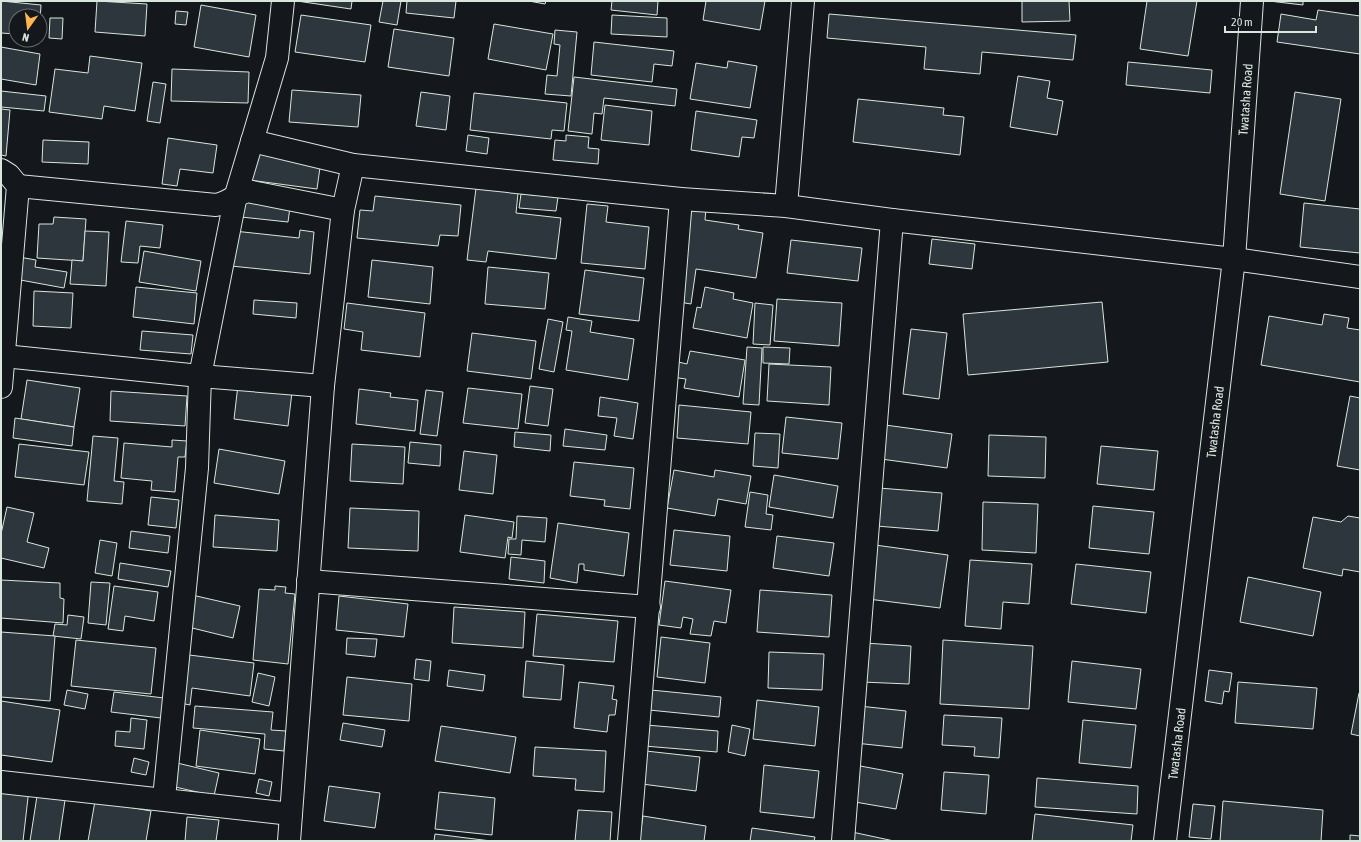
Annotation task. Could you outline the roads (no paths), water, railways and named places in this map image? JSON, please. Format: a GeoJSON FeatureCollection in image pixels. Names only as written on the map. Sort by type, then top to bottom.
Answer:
{"type":"FeatureCollection","features":[{"type":"Feature","properties":{"kind":"street"},"geometry":{"type":"LineString","coordinates":[[164,798],[197,468],[200,376],[236,195],[277,58],[283,1]]}},
{"type":"Feature","properties":{"kind":"street"},"geometry":{"type":"LineString","coordinates":[[786,206],[803,1]]}},
{"type":"Feature","properties":{"kind":"street","name":"Twatasha Road"},"geometry":{"type":"LineString","coordinates":[[1165,841],[1234,259],[1252,1]]}},
{"type":"Feature","properties":{"kind":"street"},"geometry":{"type":"LineString","coordinates":[[252,141],[353,165],[681,199],[786,206],[892,220],[1234,259],[1360,277]]}},
{"type":"Feature","properties":{"kind":"street"},"geometry":{"type":"LineString","coordinates":[[289,841],[322,386],[343,210],[353,165]]}},
{"type":"Feature","properties":{"kind":"street"},"geometry":{"type":"LineString","coordinates":[[1,170],[9,175],[18,186],[1,387]]}},
{"type":"Feature","properties":{"kind":"street"},"geometry":{"type":"LineString","coordinates":[[18,186],[216,205],[225,203],[236,195],[247,191],[343,210]]}},
{"type":"Feature","properties":{"kind":"street"},"geometry":{"type":"LineString","coordinates":[[629,841],[650,607],[681,199]]}},
{"type":"Feature","properties":{"kind":"street"},"geometry":{"type":"LineString","coordinates":[[843,841],[892,220]]}},
{"type":"Feature","properties":{"kind":"street"},"geometry":{"type":"LineString","coordinates":[[4,356],[200,376],[322,386]]}},
{"type":"Feature","properties":{"kind":"street"},"geometry":{"type":"LineString","coordinates":[[308,581],[650,607]]}},
{"type":"Feature","properties":{"kind":"street"},"geometry":{"type":"LineString","coordinates":[[1,782],[164,798],[291,814]]}}]}
